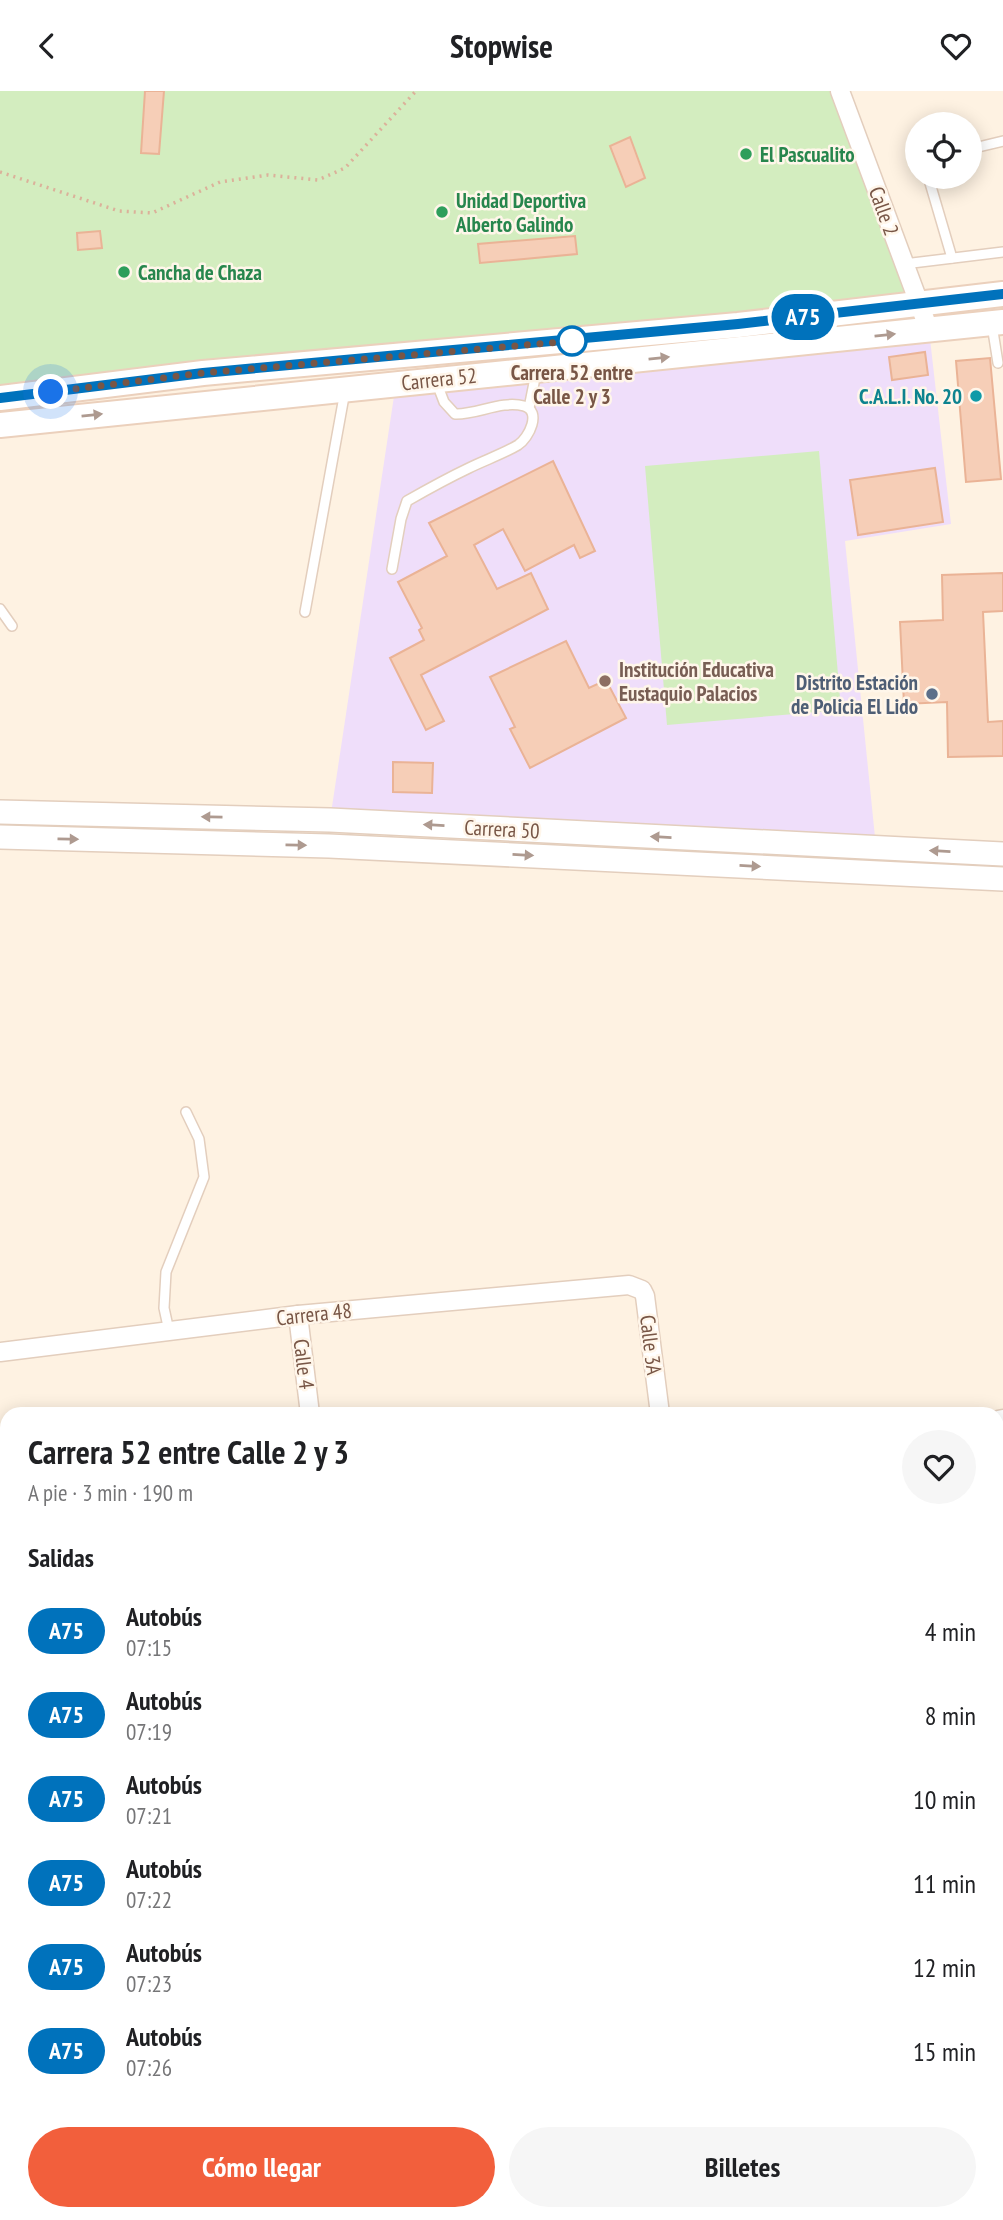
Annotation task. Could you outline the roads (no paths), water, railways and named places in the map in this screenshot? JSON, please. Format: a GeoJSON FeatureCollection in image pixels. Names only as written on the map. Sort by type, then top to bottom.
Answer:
{"type":"FeatureCollection","features":[{"type":"Feature","properties":{"kind":"main road","name":"Carrera 52"},"geometry":{"type":"LineString","coordinates":[[0,398],[203,373],[725,326],[1003,294]]}},
{"type":"Feature","properties":{"kind":"main road","name":"Carrera 52"},"geometry":{"type":"LineString","coordinates":[[0,425],[998,323]]}},
{"type":"Feature","properties":{"kind":"street","name":"Calle 2"},"geometry":{"type":"LineString","coordinates":[[840,91],[929,330]]}},
{"type":"Feature","properties":{"kind":"street","name":"Carrera 50"},"geometry":{"type":"LineString","coordinates":[[0,812],[330,820],[1003,854]]}},
{"type":"Feature","properties":{"kind":"street","name":"Carrera 50"},"geometry":{"type":"LineString","coordinates":[[0,837],[343,846],[1003,879]]}},
{"type":"Feature","properties":{"kind":"street","name":"Carrera 48"},"geometry":{"type":"LineString","coordinates":[[0,1352],[298,1315],[629,1285]]}},
{"type":"Feature","properties":{"kind":"street","name":"Calle 3A"},"geometry":{"type":"LineString","coordinates":[[629,1285],[642,1290],[645,1296],[659,1407]]}},
{"type":"Feature","properties":{"kind":"street","name":"Calle 4"},"geometry":{"type":"LineString","coordinates":[[298,1315],[309,1407]]}},
{"type":"Feature","properties":{"kind":"lane"},"geometry":{"type":"LineString","coordinates":[[982,146],[1003,141]]}},
{"type":"Feature","properties":{"kind":"lane"},"geometry":{"type":"LineString","coordinates":[[932,189],[952,258]]}},
{"type":"Feature","properties":{"kind":"lane"},"geometry":{"type":"LineString","coordinates":[[904,264],[1003,252]]}},
{"type":"Feature","properties":{"kind":"lane"},"geometry":{"type":"LineString","coordinates":[[998,323],[998,363]]}},
{"type":"Feature","properties":{"kind":"lane"},"geometry":{"type":"LineString","coordinates":[[529,408],[534,383],[533,370]]}},
{"type":"Feature","properties":{"kind":"lane"},"geometry":{"type":"LineString","coordinates":[[392,569],[407,501],[520,444],[531,429],[533,414],[529,408],[520,405],[455,414],[439,392],[436,379]]}},
{"type":"Feature","properties":{"kind":"lane"},"geometry":{"type":"LineString","coordinates":[[305,612],[346,389]]}},
{"type":"Feature","properties":{"kind":"lane"},"geometry":{"type":"LineString","coordinates":[[0,609],[12,626]]}},
{"type":"Feature","properties":{"kind":"lane"},"geometry":{"type":"LineString","coordinates":[[170,1331],[164,1308],[166,1272],[204,1177],[199,1139],[186,1112]]}},
{"type":"Feature","properties":{"kind":"place","name":"El Pascualito"},"geometry":{"type":"Point","coordinates":[746,154]}},
{"type":"Feature","properties":{"kind":"place","name":"Unidad Deportiva Alberto Galindo"},"geometry":{"type":"Point","coordinates":[442,212]}},
{"type":"Feature","properties":{"kind":"place","name":"Cancha de Chaza"},"geometry":{"type":"Point","coordinates":[124,272]}},
{"type":"Feature","properties":{"kind":"place","name":"Carrera 52 entre Calle 2 y 3"},"geometry":{"type":"Point","coordinates":[572,341]}},
{"type":"Feature","properties":{"kind":"place","name":"C.A.L.I. No. 20"},"geometry":{"type":"Point","coordinates":[976,396]}},
{"type":"Feature","properties":{"kind":"place","name":"Institución Educativa Eustaquio Palacios"},"geometry":{"type":"Point","coordinates":[605,681]}},
{"type":"Feature","properties":{"kind":"place","name":"Distrito Estación de Policia El Lido"},"geometry":{"type":"Point","coordinates":[932,694]}}]}
